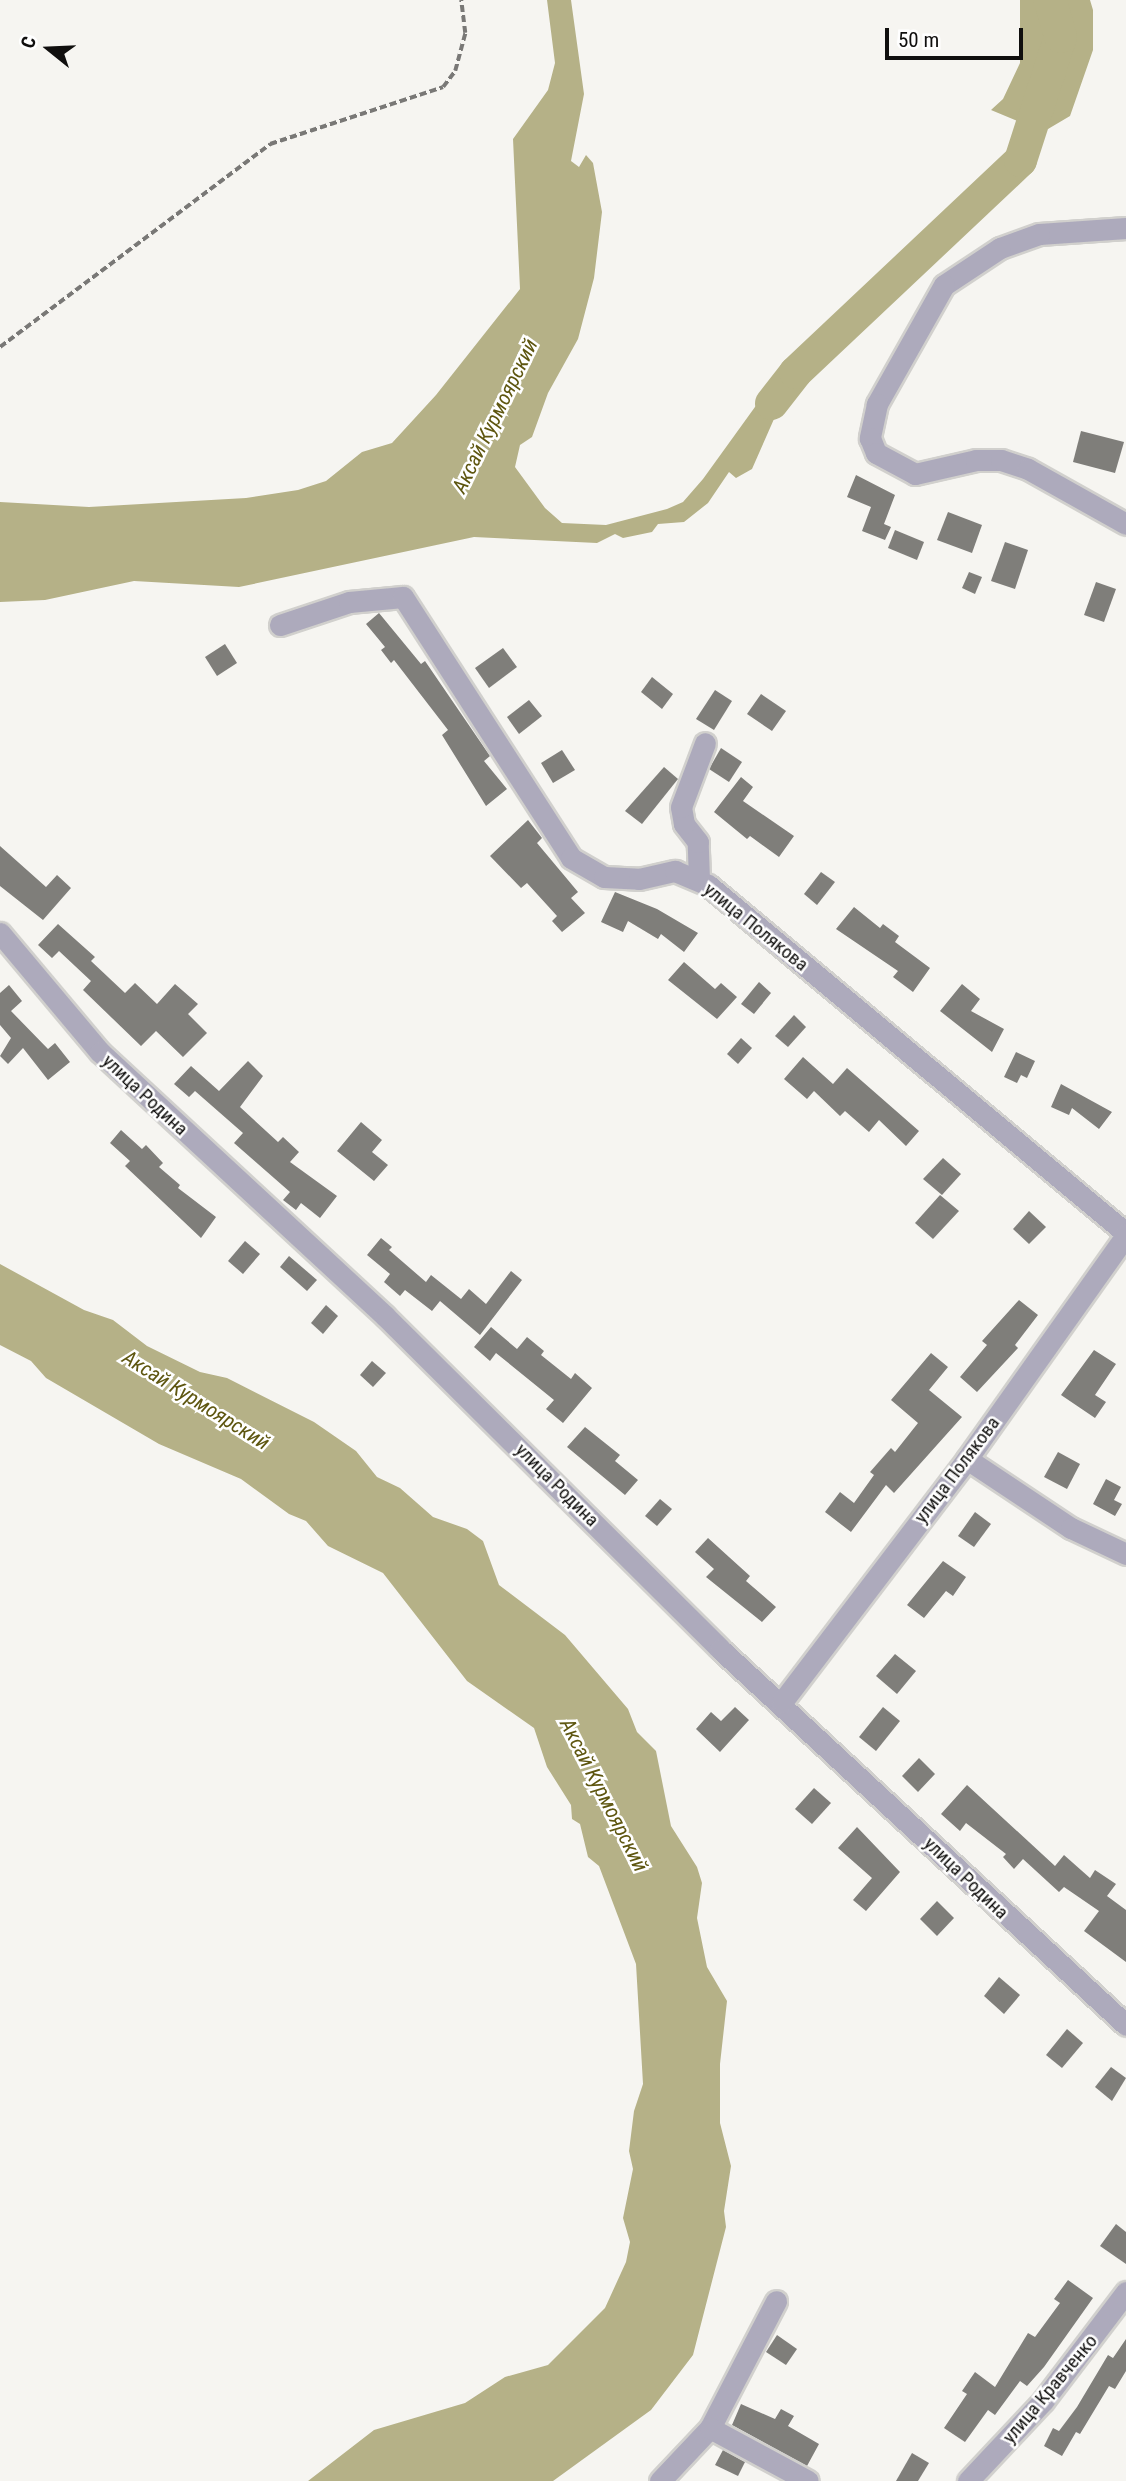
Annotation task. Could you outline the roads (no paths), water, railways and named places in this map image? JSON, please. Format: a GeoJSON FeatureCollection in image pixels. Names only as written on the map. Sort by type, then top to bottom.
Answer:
{"type":"FeatureCollection","features":[{"type":"Feature","properties":{"kind":"street"},"geometry":{"type":"LineString","coordinates":[[1126,228],[1039,234],[1000,248],[944,285],[877,404],[870,438],[876,453],[915,474],[976,460],[1001,460],[1028,468],[1126,524]]}},
{"type":"Feature","properties":{"kind":"street","name":"улица Полякова"},"geometry":{"type":"LineString","coordinates":[[280,625],[349,602],[403,597],[571,858],[604,877],[622,880],[674,871],[699,880],[1126,1234],[967,1459],[782,1702]]}},
{"type":"Feature","properties":{"kind":"street"},"geometry":{"type":"LineString","coordinates":[[699,880],[698,842],[684,824],[681,807],[705,743]]}},
{"type":"Feature","properties":{"kind":"street","name":"улица Родина"},"geometry":{"type":"LineString","coordinates":[[0,933],[100,1052],[385,1316],[720,1649],[782,1702],[1126,2025]]}},
{"type":"Feature","properties":{"kind":"street"},"geometry":{"type":"LineString","coordinates":[[967,1459],[1071,1528],[1126,1554]]}},
{"type":"Feature","properties":{"kind":"street","name":"улица Кравченко"},"geometry":{"type":"LineString","coordinates":[[968,2481],[1043,2401],[1126,2292]]}},
{"type":"Feature","properties":{"kind":"street"},"geometry":{"type":"LineString","coordinates":[[660,2481],[710,2428],[776,2301]]}},
{"type":"Feature","properties":{"kind":"street"},"geometry":{"type":"LineString","coordinates":[[710,2428],[808,2481]]}},
{"type":"Feature","properties":{"kind":"water","name":"Аксай Курмоярский"},"geometry":{"type":"Polygon","coordinates":[[[547,0],[571,0],[584,94],[571,161],[579,167],[586,155],[593,163],[602,212],[594,278],[578,339],[548,393],[532,437],[520,445],[515,467],[545,508],[562,523],[606,525],[667,509],[683,502],[703,479],[791,357],[802,371],[785,394],[752,469],[736,478],[729,472],[708,503],[684,522],[658,524],[652,532],[623,538],[615,534],[597,543],[474,537],[239,587],[134,581],[45,600],[0,602],[0,502],[89,507],[246,498],[298,490],[326,481],[362,452],[392,443],[436,395],[520,289],[513,139],[548,90],[555,63],[547,0]]]}},
{"type":"Feature","properties":{"kind":"water"},"geometry":{"type":"Polygon","coordinates":[[[1020,0],[1090,0],[1093,10],[1093,50],[1070,116],[1048,129],[1034,128],[991,110],[1003,99],[1020,63],[1020,0]]]}},
{"type":"Feature","properties":{"kind":"water","name":"Аксай Курмоярский"},"geometry":{"type":"Polygon","coordinates":[[[0,1264],[84,1310],[113,1320],[147,1346],[200,1372],[227,1378],[314,1422],[356,1451],[377,1477],[400,1488],[433,1517],[467,1529],[483,1541],[499,1585],[565,1635],[628,1709],[637,1732],[656,1751],[671,1826],[697,1867],[702,1883],[697,1918],[707,1967],[727,2001],[720,2064],[720,2123],[731,2166],[724,2211],[726,2227],[693,2355],[651,2410],[553,2481],[308,2481],[374,2430],[465,2403],[505,2377],[548,2365],[605,2308],[626,2262],[630,2242],[623,2218],[633,2169],[629,2151],[634,2111],[643,2084],[636,1964],[599,1866],[588,1857],[580,1824],[572,1819],[571,1805],[547,1767],[534,1728],[467,1681],[383,1573],[328,1546],[306,1521],[289,1514],[241,1479],[159,1444],[46,1378],[31,1361],[0,1345],[0,1264]]]}},
{"type":"Feature","properties":{"kind":"waterway"},"geometry":{"type":"LineString","coordinates":[[771,403],[795,372],[1020,160],[1060,36],[1050,0]]}}]}
